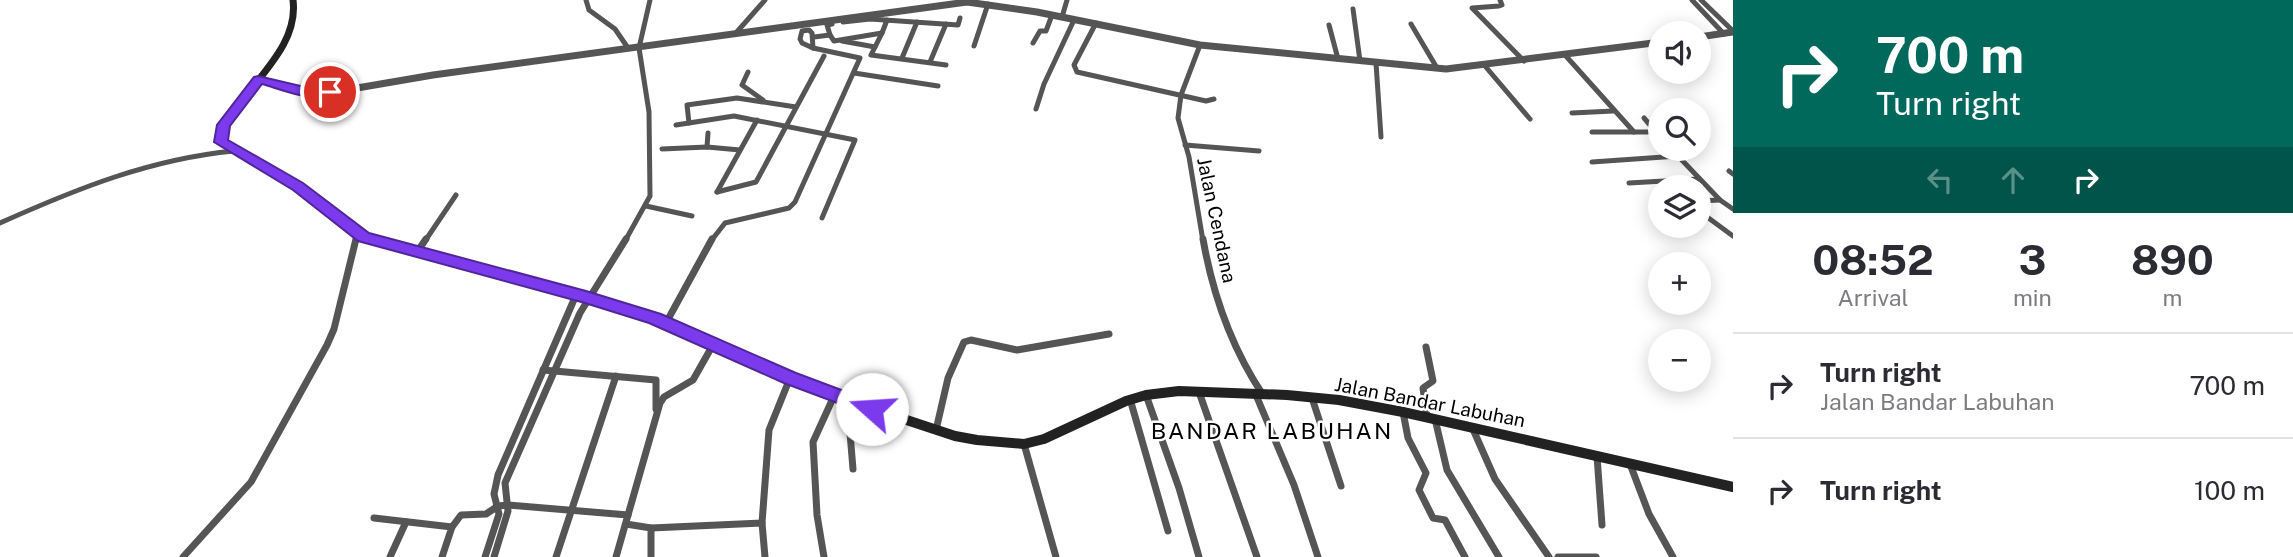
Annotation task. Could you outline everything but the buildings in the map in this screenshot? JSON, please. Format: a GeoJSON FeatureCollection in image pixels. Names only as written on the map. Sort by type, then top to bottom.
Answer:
{"type":"FeatureCollection","features":[{"type":"Feature","properties":{"kind":"main road"},"geometry":{"type":"LineString","coordinates":[[236,151],[221,142],[222,129],[291,29],[296,15],[293,0]]}},
{"type":"Feature","properties":{"kind":"main road","name":"Jalan Bandar Labuhan"},"geometry":{"type":"LineString","coordinates":[[236,151],[298,187],[357,233],[378,243],[589,298],[666,323],[835,396],[936,430],[977,440],[1024,444],[1057,434],[1129,400],[1146,395],[1199,392],[1312,398],[1403,412],[1733,487]]}},
{"type":"Feature","properties":{"kind":"street"},"geometry":{"type":"LineString","coordinates":[[586,0],[589,10],[615,29],[628,48]]}},
{"type":"Feature","properties":{"kind":"street"},"geometry":{"type":"LineString","coordinates":[[485,557],[508,505],[505,483],[571,332],[646,205],[651,180],[649,112],[639,48],[650,0]]}},
{"type":"Feature","properties":{"kind":"street"},"geometry":{"type":"LineString","coordinates":[[735,34],[765,0]]}},
{"type":"Feature","properties":{"kind":"street"},"geometry":{"type":"LineString","coordinates":[[1018,9],[1020,0]]}},
{"type":"Feature","properties":{"kind":"street"},"geometry":{"type":"LineString","coordinates":[[1062,17],[1067,0]]}},
{"type":"Feature","properties":{"kind":"street"},"geometry":{"type":"LineString","coordinates":[[1500,0],[1502,5],[1499,6],[1472,8],[1524,61]]}},
{"type":"Feature","properties":{"kind":"street"},"geometry":{"type":"LineString","coordinates":[[1692,0],[1724,34]]}},
{"type":"Feature","properties":{"kind":"street"},"geometry":{"type":"LineString","coordinates":[[1701,0],[1733,32]]}},
{"type":"Feature","properties":{"kind":"street"},"geometry":{"type":"LineString","coordinates":[[258,80],[309,92],[326,93],[433,75],[804,27],[938,5],[980,2],[1096,23],[1200,46],[1437,68],[1485,66],[1648,44]]}},
{"type":"Feature","properties":{"kind":"street"},"geometry":{"type":"LineString","coordinates":[[974,46],[988,4]]}},
{"type":"Feature","properties":{"kind":"street"},"geometry":{"type":"LineString","coordinates":[[1353,9],[1360,61]]}},
{"type":"Feature","properties":{"kind":"street"},"geometry":{"type":"LineString","coordinates":[[1033,43],[1040,31],[1046,31],[1052,15]]}},
{"type":"Feature","properties":{"kind":"street"},"geometry":{"type":"LineString","coordinates":[[875,47],[834,41],[827,25],[870,19],[958,25],[960,18]]}},
{"type":"Feature","properties":{"kind":"street"},"geometry":{"type":"LineString","coordinates":[[887,20],[871,55],[946,65]]}},
{"type":"Feature","properties":{"kind":"street"},"geometry":{"type":"LineString","coordinates":[[1036,109],[1044,84],[1074,20]]}},
{"type":"Feature","properties":{"kind":"street"},"geometry":{"type":"LineString","coordinates":[[901,58],[917,22]]}},
{"type":"Feature","properties":{"kind":"street"},"geometry":{"type":"LineString","coordinates":[[1096,23],[1074,65],[1077,72],[1206,101],[1214,99]]}},
{"type":"Feature","properties":{"kind":"street"},"geometry":{"type":"LineString","coordinates":[[930,62],[946,24]]}},
{"type":"Feature","properties":{"kind":"street"},"geometry":{"type":"LineString","coordinates":[[1411,24],[1437,68]]}},
{"type":"Feature","properties":{"kind":"street"},"geometry":{"type":"LineString","coordinates":[[1329,26],[1338,59]]}},
{"type":"Feature","properties":{"kind":"street"},"geometry":{"type":"LineString","coordinates":[[804,27],[814,37]]}},
{"type":"Feature","properties":{"kind":"street"},"geometry":{"type":"LineString","coordinates":[[666,323],[716,232],[725,223],[789,208],[795,202],[827,134],[860,58],[802,43],[799,34],[804,27]]}},
{"type":"Feature","properties":{"kind":"street"},"geometry":{"type":"LineString","coordinates":[[1711,36],[1733,32]]}},
{"type":"Feature","properties":{"kind":"street"},"geometry":{"type":"LineString","coordinates":[[842,41],[882,33]]}},
{"type":"Feature","properties":{"kind":"street"},"geometry":{"type":"LineString","coordinates":[[814,37],[831,34]]}},
{"type":"Feature","properties":{"kind":"street"},"geometry":{"type":"LineString","coordinates":[[813,48],[814,37]]}},
{"type":"Feature","properties":{"kind":"street","name":"Jalan Cendana"},"geometry":{"type":"LineString","coordinates":[[1200,46],[1178,111],[1178,128],[1185,145],[1206,257],[1242,366],[1260,395],[1318,557]]}},
{"type":"Feature","properties":{"kind":"street"},"geometry":{"type":"LineString","coordinates":[[1565,55],[1634,132]]}},
{"type":"Feature","properties":{"kind":"street"},"geometry":{"type":"LineString","coordinates":[[757,120],[717,192],[756,182],[824,56]]}},
{"type":"Feature","properties":{"kind":"street"},"geometry":{"type":"LineString","coordinates":[[1376,63],[1381,137]]}},
{"type":"Feature","properties":{"kind":"street"},"geometry":{"type":"LineString","coordinates":[[1485,66],[1530,119]]}},
{"type":"Feature","properties":{"kind":"street"},"geometry":{"type":"LineString","coordinates":[[737,98],[748,72]]}},
{"type":"Feature","properties":{"kind":"street"},"geometry":{"type":"LineString","coordinates":[[854,72],[938,86]]}},
{"type":"Feature","properties":{"kind":"street"},"geometry":{"type":"LineString","coordinates":[[742,85],[763,100]]}},
{"type":"Feature","properties":{"kind":"street"},"geometry":{"type":"LineString","coordinates":[[689,123],[687,105],[737,98],[796,107]]}},
{"type":"Feature","properties":{"kind":"street"},"geometry":{"type":"LineString","coordinates":[[1572,113],[1613,111]]}},
{"type":"Feature","properties":{"kind":"street"},"geometry":{"type":"LineString","coordinates":[[676,125],[734,116],[855,140],[822,218]]}},
{"type":"Feature","properties":{"kind":"street"},"geometry":{"type":"LineString","coordinates":[[1592,132],[1656,132],[1644,118]]}},
{"type":"Feature","properties":{"kind":"street"},"geometry":{"type":"LineString","coordinates":[[707,147],[708,133]]}},
{"type":"Feature","properties":{"kind":"street"},"geometry":{"type":"LineString","coordinates":[[1185,145],[1259,151]]}},
{"type":"Feature","properties":{"kind":"street"},"geometry":{"type":"LineString","coordinates":[[662,149],[707,147],[740,150]]}},
{"type":"Feature","properties":{"kind":"street"},"geometry":{"type":"LineString","coordinates":[[0,223],[145,166],[186,155],[236,151]]}},
{"type":"Feature","properties":{"kind":"street"},"geometry":{"type":"LineString","coordinates":[[1592,162],[1678,156],[1696,175]]}},
{"type":"Feature","properties":{"kind":"street"},"geometry":{"type":"LineString","coordinates":[[1629,184],[1648,182]]}},
{"type":"Feature","properties":{"kind":"street"},"geometry":{"type":"LineString","coordinates":[[1711,191],[1733,209]]}},
{"type":"Feature","properties":{"kind":"street"},"geometry":{"type":"LineString","coordinates":[[417,253],[456,195]]}},
{"type":"Feature","properties":{"kind":"street"},"geometry":{"type":"LineString","coordinates":[[1711,200],[1720,200]]}},
{"type":"Feature","properties":{"kind":"street"},"geometry":{"type":"LineString","coordinates":[[646,205],[692,216]]}},
{"type":"Feature","properties":{"kind":"street"},"geometry":{"type":"LineString","coordinates":[[1711,220],[1733,236]]}},
{"type":"Feature","properties":{"kind":"street"},"geometry":{"type":"LineString","coordinates":[[183,557],[229,509],[251,481],[327,345],[334,329],[357,233]]}},
{"type":"Feature","properties":{"kind":"street"},"geometry":{"type":"LineString","coordinates":[[494,557],[503,517],[494,485],[576,295]]}},
{"type":"Feature","properties":{"kind":"street"},"geometry":{"type":"LineString","coordinates":[[561,330],[571,332]]}},
{"type":"Feature","properties":{"kind":"street"},"geometry":{"type":"LineString","coordinates":[[936,430],[948,378],[964,342],[971,340],[1017,350],[1109,334]]}},
{"type":"Feature","properties":{"kind":"street"},"geometry":{"type":"LineString","coordinates":[[616,557],[657,411],[664,397],[692,380],[714,343]]}},
{"type":"Feature","properties":{"kind":"street"},"geometry":{"type":"LineString","coordinates":[[1426,347],[1433,381],[1431,385],[1423,385],[1447,470],[1499,557]]}},
{"type":"Feature","properties":{"kind":"street"},"geometry":{"type":"LineString","coordinates":[[543,370],[656,380],[657,411]]}},
{"type":"Feature","properties":{"kind":"street"},"geometry":{"type":"LineString","coordinates":[[556,557],[616,376]]}},
{"type":"Feature","properties":{"kind":"street"},"geometry":{"type":"LineString","coordinates":[[765,557],[762,523],[769,430],[790,378]]}},
{"type":"Feature","properties":{"kind":"street"},"geometry":{"type":"LineString","coordinates":[[1199,392],[1258,557]]}},
{"type":"Feature","properties":{"kind":"street"},"geometry":{"type":"LineString","coordinates":[[1146,395],[1179,488],[1199,557]]}},
{"type":"Feature","properties":{"kind":"street"},"geometry":{"type":"LineString","coordinates":[[824,557],[817,515],[813,442],[835,396]]}},
{"type":"Feature","properties":{"kind":"street"},"geometry":{"type":"LineString","coordinates":[[1312,398],[1341,486]]}},
{"type":"Feature","properties":{"kind":"street"},"geometry":{"type":"LineString","coordinates":[[1129,400],[1168,531]]}},
{"type":"Feature","properties":{"kind":"street"},"geometry":{"type":"LineString","coordinates":[[853,469],[850,433],[859,405]]}},
{"type":"Feature","properties":{"kind":"street"},"geometry":{"type":"LineString","coordinates":[[1403,412],[1408,438],[1426,473],[1419,490],[1424,502],[1433,518],[1445,520],[1465,557]]}},
{"type":"Feature","properties":{"kind":"street"},"geometry":{"type":"LineString","coordinates":[[1472,427],[1492,477],[1549,557]]}},
{"type":"Feature","properties":{"kind":"street"},"geometry":{"type":"LineString","coordinates":[[1024,444],[1056,557]]}},
{"type":"Feature","properties":{"kind":"street"},"geometry":{"type":"LineString","coordinates":[[1597,456],[1602,525]]}},
{"type":"Feature","properties":{"kind":"street"},"geometry":{"type":"LineString","coordinates":[[1630,464],[1649,514],[1672,557]]}},
{"type":"Feature","properties":{"kind":"street"},"geometry":{"type":"LineString","coordinates":[[442,557],[452,527],[461,515],[486,514],[498,506],[628,515]]}},
{"type":"Feature","properties":{"kind":"street"},"geometry":{"type":"LineString","coordinates":[[374,518],[452,527]]}},
{"type":"Feature","properties":{"kind":"street"},"geometry":{"type":"LineString","coordinates":[[390,557],[407,522]]}},
{"type":"Feature","properties":{"kind":"street"},"geometry":{"type":"LineString","coordinates":[[626,524],[651,528],[762,523]]}},
{"type":"Feature","properties":{"kind":"street"},"geometry":{"type":"LineString","coordinates":[[651,528],[651,557]]}},
{"type":"Feature","properties":{"kind":"street"},"geometry":{"type":"LineString","coordinates":[[1558,557],[1596,557]]}},
{"type":"Feature","properties":{"kind":"district","name":"BANDAR LABUHAN"},"geometry":{"type":"Point","coordinates":[1272,430]}},
{"type":"Feature","properties":{"kind":"route"},"geometry":{"type":"LineString","coordinates":[[330,92],[309,92],[258,80],[224,125],[220,133],[221,142],[298,187],[363,237],[586,297],[655,319],[790,378],[872,409]]}}]}
